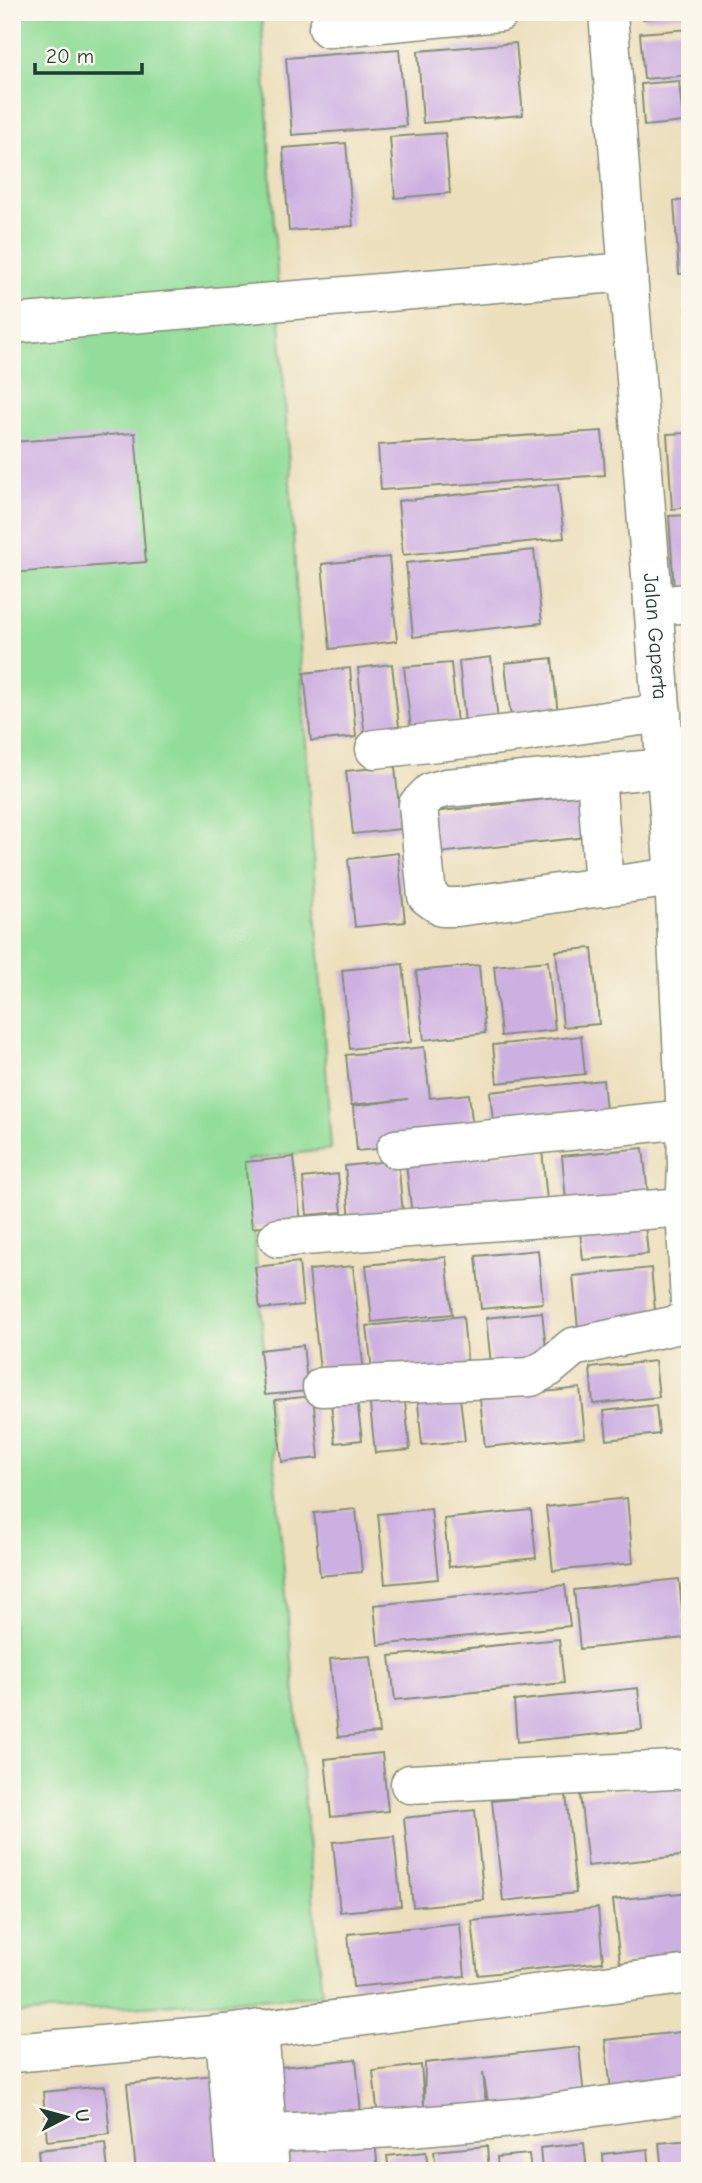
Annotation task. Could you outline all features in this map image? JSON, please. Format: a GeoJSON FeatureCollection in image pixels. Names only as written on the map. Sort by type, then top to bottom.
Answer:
{"type":"FeatureCollection","features":[{"type":"Feature","properties":{"kind":"street"},"geometry":{"type":"LineString","coordinates":[[328,28],[500,12]]}},
{"type":"Feature","properties":{"kind":"street","name":"Jalan Gaperta"},"geometry":{"type":"LineString","coordinates":[[608,12],[628,272],[672,604],[662,713],[674,877],[686,1119],[688,1169],[685,1207],[690,1302]]}},
{"type":"Feature","properties":{"kind":"street"},"geometry":{"type":"LineString","coordinates":[[12,324],[628,272]]}},
{"type":"Feature","properties":{"kind":"street"},"geometry":{"type":"LineString","coordinates":[[375,749],[662,713]]}},
{"type":"Feature","properties":{"kind":"street"},"geometry":{"type":"LineString","coordinates":[[666,768],[446,788],[431,792],[418,805],[427,896],[442,907],[674,877]]}},
{"type":"Feature","properties":{"kind":"street"},"geometry":{"type":"LineString","coordinates":[[596,774],[604,887]]}},
{"type":"Feature","properties":{"kind":"street"},"geometry":{"type":"LineString","coordinates":[[396,1149],[686,1119]]}},
{"type":"Feature","properties":{"kind":"street"},"geometry":{"type":"LineString","coordinates":[[278,1238],[685,1207]]}},
{"type":"Feature","properties":{"kind":"street"},"geometry":{"type":"LineString","coordinates":[[322,1387],[531,1377],[548,1368],[573,1347],[690,1322]]}},
{"type":"Feature","properties":{"kind":"street"},"geometry":{"type":"LineString","coordinates":[[410,1784],[690,1769]]}},
{"type":"Feature","properties":{"kind":"street"},"geometry":{"type":"LineString","coordinates":[[12,2053],[242,2031],[690,1974]]}},
{"type":"Feature","properties":{"kind":"street"},"geometry":{"type":"LineString","coordinates":[[242,2031],[267,2133],[270,2171]]}},
{"type":"Feature","properties":{"kind":"street"},"geometry":{"type":"LineString","coordinates":[[236,2171],[242,2031]]}},
{"type":"Feature","properties":{"kind":"street"},"geometry":{"type":"LineString","coordinates":[[267,2133],[398,2128],[501,2119],[690,2094]]}},
{"type":"Feature","properties":{"kind":"green space"},"geometry":{"type":"Polygon","coordinates":[[[12,12],[261,12],[331,1149],[247,1160],[322,1995],[12,2014],[12,12]]]}},
{"type":"Feature","properties":{"kind":"building"},"geometry":{"type":"Polygon","coordinates":[[[642,12],[690,12],[690,15],[643,19],[642,12]]]}},
{"type":"Feature","properties":{"kind":"building"},"geometry":{"type":"Polygon","coordinates":[[[690,29],[690,75],[644,79],[640,33],[690,29]]]}},
{"type":"Feature","properties":{"kind":"building"},"geometry":{"type":"Polygon","coordinates":[[[516,43],[523,115],[423,123],[418,51],[516,43]]]}},
{"type":"Feature","properties":{"kind":"building"},"geometry":{"type":"Polygon","coordinates":[[[399,49],[406,126],[292,135],[286,58],[399,49]]]}},
{"type":"Feature","properties":{"kind":"building"},"geometry":{"type":"Polygon","coordinates":[[[679,81],[683,122],[644,126],[641,84],[679,81]]]}},
{"type":"Feature","properties":{"kind":"building"},"geometry":{"type":"Polygon","coordinates":[[[445,133],[450,193],[395,198],[390,137],[445,133]]]}},
{"type":"Feature","properties":{"kind":"building"},"geometry":{"type":"Polygon","coordinates":[[[346,143],[353,226],[289,231],[283,148],[346,143]]]}},
{"type":"Feature","properties":{"kind":"building"},"geometry":{"type":"Polygon","coordinates":[[[690,200],[690,273],[679,274],[674,201],[690,200]]]}},
{"type":"Feature","properties":{"kind":"building"},"geometry":{"type":"Polygon","coordinates":[[[685,285],[690,285],[690,329],[688,329],[685,285]]]}},
{"type":"Feature","properties":{"kind":"building"},"geometry":{"type":"Polygon","coordinates":[[[602,431],[605,475],[381,490],[378,445],[602,431]]]}},
{"type":"Feature","properties":{"kind":"building"},"geometry":{"type":"Polygon","coordinates":[[[135,433],[146,562],[12,573],[12,442],[135,433]]]}},
{"type":"Feature","properties":{"kind":"building"},"geometry":{"type":"Polygon","coordinates":[[[690,433],[690,507],[672,509],[667,434],[690,433]]]}},
{"type":"Feature","properties":{"kind":"building"},"geometry":{"type":"Polygon","coordinates":[[[558,484],[564,538],[403,555],[398,501],[558,484]]]}},
{"type":"Feature","properties":{"kind":"building"},"geometry":{"type":"Polygon","coordinates":[[[690,515],[690,588],[674,589],[669,516],[690,515]]]}},
{"type":"Feature","properties":{"kind":"building"},"geometry":{"type":"Polygon","coordinates":[[[534,550],[542,623],[413,637],[406,563],[534,550]]]}},
{"type":"Feature","properties":{"kind":"building"},"geometry":{"type":"Polygon","coordinates":[[[389,557],[397,641],[330,649],[322,564],[389,557]]]}},
{"type":"Feature","properties":{"kind":"building"},"geometry":{"type":"Polygon","coordinates":[[[491,657],[499,731],[466,733],[459,661],[491,657]]]}},
{"type":"Feature","properties":{"kind":"building"},"geometry":{"type":"Polygon","coordinates":[[[552,658],[559,724],[512,729],[505,663],[552,658]]]}},
{"type":"Feature","properties":{"kind":"building"},"geometry":{"type":"Polygon","coordinates":[[[451,663],[458,733],[412,738],[404,667],[451,663]]]}},
{"type":"Feature","properties":{"kind":"building"},"geometry":{"type":"Polygon","coordinates":[[[392,664],[400,736],[365,740],[358,668],[392,664]]]}},
{"type":"Feature","properties":{"kind":"building"},"geometry":{"type":"Polygon","coordinates":[[[350,668],[356,737],[311,741],[304,673],[350,668]]]}},
{"type":"Feature","properties":{"kind":"building"},"geometry":{"type":"Polygon","coordinates":[[[395,766],[401,829],[353,834],[346,771],[395,766]]]}},
{"type":"Feature","properties":{"kind":"building"},"geometry":{"type":"Polygon","coordinates":[[[582,795],[587,837],[429,854],[424,813],[582,795]]]}},
{"type":"Feature","properties":{"kind":"building"},"geometry":{"type":"Polygon","coordinates":[[[398,853],[405,922],[355,927],[348,859],[398,853]]]}},
{"type":"Feature","properties":{"kind":"building"},"geometry":{"type":"Polygon","coordinates":[[[592,948],[599,1024],[563,1027],[556,951],[592,948]]]}},
{"type":"Feature","properties":{"kind":"building"},"geometry":{"type":"Polygon","coordinates":[[[548,961],[555,1030],[501,1036],[494,966],[548,961]]]}},
{"type":"Feature","properties":{"kind":"building"},"geometry":{"type":"Polygon","coordinates":[[[403,964],[411,1042],[350,1049],[342,970],[403,964]]]}},
{"type":"Feature","properties":{"kind":"building"},"geometry":{"type":"Polygon","coordinates":[[[479,965],[485,1033],[424,1040],[416,971],[479,965]]]}},
{"type":"Feature","properties":{"kind":"building"},"geometry":{"type":"Polygon","coordinates":[[[581,1036],[585,1074],[497,1083],[493,1045],[581,1036]]]}},
{"type":"Feature","properties":{"kind":"building"},"geometry":{"type":"Polygon","coordinates":[[[424,1047],[430,1098],[469,1094],[474,1139],[357,1151],[353,1106],[408,1099],[351,1105],[346,1055],[424,1047]]]}},
{"type":"Feature","properties":{"kind":"building"},"geometry":{"type":"Polygon","coordinates":[[[603,1080],[607,1120],[494,1131],[490,1092],[603,1080]]]}},
{"type":"Feature","properties":{"kind":"building"},"geometry":{"type":"Polygon","coordinates":[[[643,1148],[649,1204],[567,1212],[562,1156],[643,1148]]]}},
{"type":"Feature","properties":{"kind":"building"},"geometry":{"type":"Polygon","coordinates":[[[542,1150],[548,1211],[413,1224],[406,1164],[542,1150]]]}},
{"type":"Feature","properties":{"kind":"building"},"geometry":{"type":"Polygon","coordinates":[[[294,1157],[301,1223],[252,1228],[245,1162],[294,1157]]]}},
{"type":"Feature","properties":{"kind":"building"},"geometry":{"type":"Polygon","coordinates":[[[398,1160],[404,1224],[351,1230],[345,1166],[398,1160]]]}},
{"type":"Feature","properties":{"kind":"building"},"geometry":{"type":"Polygon","coordinates":[[[338,1174],[342,1212],[307,1215],[303,1178],[338,1174]]]}},
{"type":"Feature","properties":{"kind":"building"},"geometry":{"type":"Polygon","coordinates":[[[645,1225],[648,1254],[583,1260],[580,1232],[645,1225]]]}},
{"type":"Feature","properties":{"kind":"building"},"geometry":{"type":"Polygon","coordinates":[[[538,1250],[543,1303],[481,1309],[476,1256],[538,1250]]]}},
{"type":"Feature","properties":{"kind":"building"},"geometry":{"type":"Polygon","coordinates":[[[446,1257],[452,1314],[372,1322],[366,1265],[446,1257]]]}},
{"type":"Feature","properties":{"kind":"building"},"geometry":{"type":"Polygon","coordinates":[[[299,1262],[303,1305],[260,1309],[255,1267],[299,1262]]]}},
{"type":"Feature","properties":{"kind":"building"},"geometry":{"type":"Polygon","coordinates":[[[353,1266],[364,1374],[321,1379],[309,1270],[353,1266]]]}},
{"type":"Feature","properties":{"kind":"building"},"geometry":{"type":"Polygon","coordinates":[[[651,1268],[656,1320],[578,1329],[573,1276],[651,1268]]]}},
{"type":"Feature","properties":{"kind":"building"},"geometry":{"type":"Polygon","coordinates":[[[542,1312],[548,1367],[492,1373],[486,1318],[542,1312]]]}},
{"type":"Feature","properties":{"kind":"building"},"geometry":{"type":"Polygon","coordinates":[[[463,1316],[468,1371],[373,1380],[367,1326],[463,1316]]]}},
{"type":"Feature","properties":{"kind":"building"},"geometry":{"type":"Polygon","coordinates":[[[303,1345],[308,1391],[265,1395],[260,1350],[303,1345]]]}},
{"type":"Feature","properties":{"kind":"building"},"geometry":{"type":"Polygon","coordinates":[[[655,1361],[659,1397],[593,1404],[590,1368],[655,1361]]]}},
{"type":"Feature","properties":{"kind":"building"},"geometry":{"type":"Polygon","coordinates":[[[580,1388],[585,1437],[485,1447],[480,1399],[580,1388]]]}},
{"type":"Feature","properties":{"kind":"building"},"geometry":{"type":"Polygon","coordinates":[[[459,1389],[465,1441],[422,1445],[417,1393],[459,1389]]]}},
{"type":"Feature","properties":{"kind":"building"},"geometry":{"type":"Polygon","coordinates":[[[404,1392],[410,1450],[375,1453],[369,1396],[404,1392]]]}},
{"type":"Feature","properties":{"kind":"building"},"geometry":{"type":"Polygon","coordinates":[[[313,1396],[319,1458],[282,1462],[275,1400],[313,1396]]]}},
{"type":"Feature","properties":{"kind":"building"},"geometry":{"type":"Polygon","coordinates":[[[357,1401],[362,1440],[335,1443],[331,1403],[357,1401]]]}},
{"type":"Feature","properties":{"kind":"building"},"geometry":{"type":"Polygon","coordinates":[[[656,1405],[659,1434],[607,1440],[604,1411],[656,1405]]]}},
{"type":"Feature","properties":{"kind":"building"},"geometry":{"type":"Polygon","coordinates":[[[627,1498],[633,1563],[553,1571],[546,1507],[627,1498]]]}},
{"type":"Feature","properties":{"kind":"building"},"geometry":{"type":"Polygon","coordinates":[[[356,1509],[362,1572],[320,1576],[314,1513],[356,1509]]]}},
{"type":"Feature","properties":{"kind":"building"},"geometry":{"type":"Polygon","coordinates":[[[431,1509],[438,1579],[385,1584],[378,1514],[431,1509]]]}},
{"type":"Feature","properties":{"kind":"building"},"geometry":{"type":"Polygon","coordinates":[[[531,1510],[536,1558],[449,1567],[444,1519],[531,1510]]]}},
{"type":"Feature","properties":{"kind":"building"},"geometry":{"type":"Polygon","coordinates":[[[679,1579],[685,1638],[580,1649],[574,1590],[679,1579]]]}},
{"type":"Feature","properties":{"kind":"building"},"geometry":{"type":"Polygon","coordinates":[[[565,1585],[570,1626],[378,1645],[374,1605],[565,1585]]]}},
{"type":"Feature","properties":{"kind":"building"},"geometry":{"type":"Polygon","coordinates":[[[559,1639],[564,1683],[395,1700],[390,1656],[559,1639]]]}},
{"type":"Feature","properties":{"kind":"building"},"geometry":{"type":"Polygon","coordinates":[[[371,1656],[379,1733],[338,1737],[330,1659],[371,1656]]]}},
{"type":"Feature","properties":{"kind":"building"},"geometry":{"type":"Polygon","coordinates":[[[638,1688],[642,1730],[517,1742],[514,1701],[638,1688]]]}},
{"type":"Feature","properties":{"kind":"building"},"geometry":{"type":"Polygon","coordinates":[[[382,1753],[388,1811],[331,1817],[325,1759],[382,1753]]]}},
{"type":"Feature","properties":{"kind":"building"},"geometry":{"type":"Polygon","coordinates":[[[686,1784],[690,1855],[588,1866],[580,1795],[686,1784]]]}},
{"type":"Feature","properties":{"kind":"building"},"geometry":{"type":"Polygon","coordinates":[[[566,1794],[576,1893],[503,1901],[492,1801],[566,1794]]]}},
{"type":"Feature","properties":{"kind":"building"},"geometry":{"type":"Polygon","coordinates":[[[475,1810],[484,1900],[413,1907],[404,1818],[475,1810]]]}},
{"type":"Feature","properties":{"kind":"building"},"geometry":{"type":"Polygon","coordinates":[[[394,1836],[401,1906],[340,1912],[333,1842],[394,1836]]]}},
{"type":"Feature","properties":{"kind":"building"},"geometry":{"type":"Polygon","coordinates":[[[690,1892],[690,1955],[620,1963],[613,1900],[690,1892]]]}},
{"type":"Feature","properties":{"kind":"building"},"geometry":{"type":"Polygon","coordinates":[[[598,1908],[603,1962],[478,1975],[472,1921],[598,1908]]]}},
{"type":"Feature","properties":{"kind":"building"},"geometry":{"type":"Polygon","coordinates":[[[460,1923],[465,1976],[353,1987],[348,1934],[460,1923]]]}},
{"type":"Feature","properties":{"kind":"building"},"geometry":{"type":"Polygon","coordinates":[[[690,2031],[690,2090],[612,2098],[605,2040],[690,2031]]]}},
{"type":"Feature","properties":{"kind":"building"},"geometry":{"type":"Polygon","coordinates":[[[579,2047],[584,2098],[489,2108],[483,2072],[486,2106],[378,2118],[373,2071],[421,2065],[424,2105],[425,2063],[579,2047]]]}},
{"type":"Feature","properties":{"kind":"building"},"geometry":{"type":"Polygon","coordinates":[[[356,2059],[361,2114],[269,2124],[263,2069],[356,2059]]]}},
{"type":"Feature","properties":{"kind":"building"},"geometry":{"type":"Polygon","coordinates":[[[214,2075],[224,2171],[136,2171],[127,2084],[214,2075]]]}},
{"type":"Feature","properties":{"kind":"building"},"geometry":{"type":"Polygon","coordinates":[[[105,2086],[110,2134],[47,2141],[43,2092],[105,2086]]]}},
{"type":"Feature","properties":{"kind":"building"},"geometry":{"type":"Polygon","coordinates":[[[690,2140],[690,2171],[662,2171],[659,2143],[690,2140]]]}},
{"type":"Feature","properties":{"kind":"building"},"geometry":{"type":"Polygon","coordinates":[[[375,2141],[378,2171],[276,2171],[274,2152],[375,2141]]]}},
{"type":"Feature","properties":{"kind":"building"},"geometry":{"type":"Polygon","coordinates":[[[105,2143],[108,2171],[40,2171],[38,2150],[105,2143]]]}},
{"type":"Feature","properties":{"kind":"building"},"geometry":{"type":"Polygon","coordinates":[[[584,2143],[587,2171],[542,2171],[540,2148],[584,2143]]]}},
{"type":"Feature","properties":{"kind":"building"},"geometry":{"type":"Polygon","coordinates":[[[487,2146],[489,2171],[436,2171],[434,2151],[487,2146]]]}},
{"type":"Feature","properties":{"kind":"building"},"geometry":{"type":"Polygon","coordinates":[[[648,2149],[650,2171],[604,2171],[603,2154],[648,2149]]]}},
{"type":"Feature","properties":{"kind":"building"},"geometry":{"type":"Polygon","coordinates":[[[426,2152],[428,2171],[389,2171],[387,2156],[426,2152]]]}},
{"type":"Feature","properties":{"kind":"building"},"geometry":{"type":"Polygon","coordinates":[[[529,2154],[531,2171],[498,2171],[497,2157],[529,2154]]]}}]}
